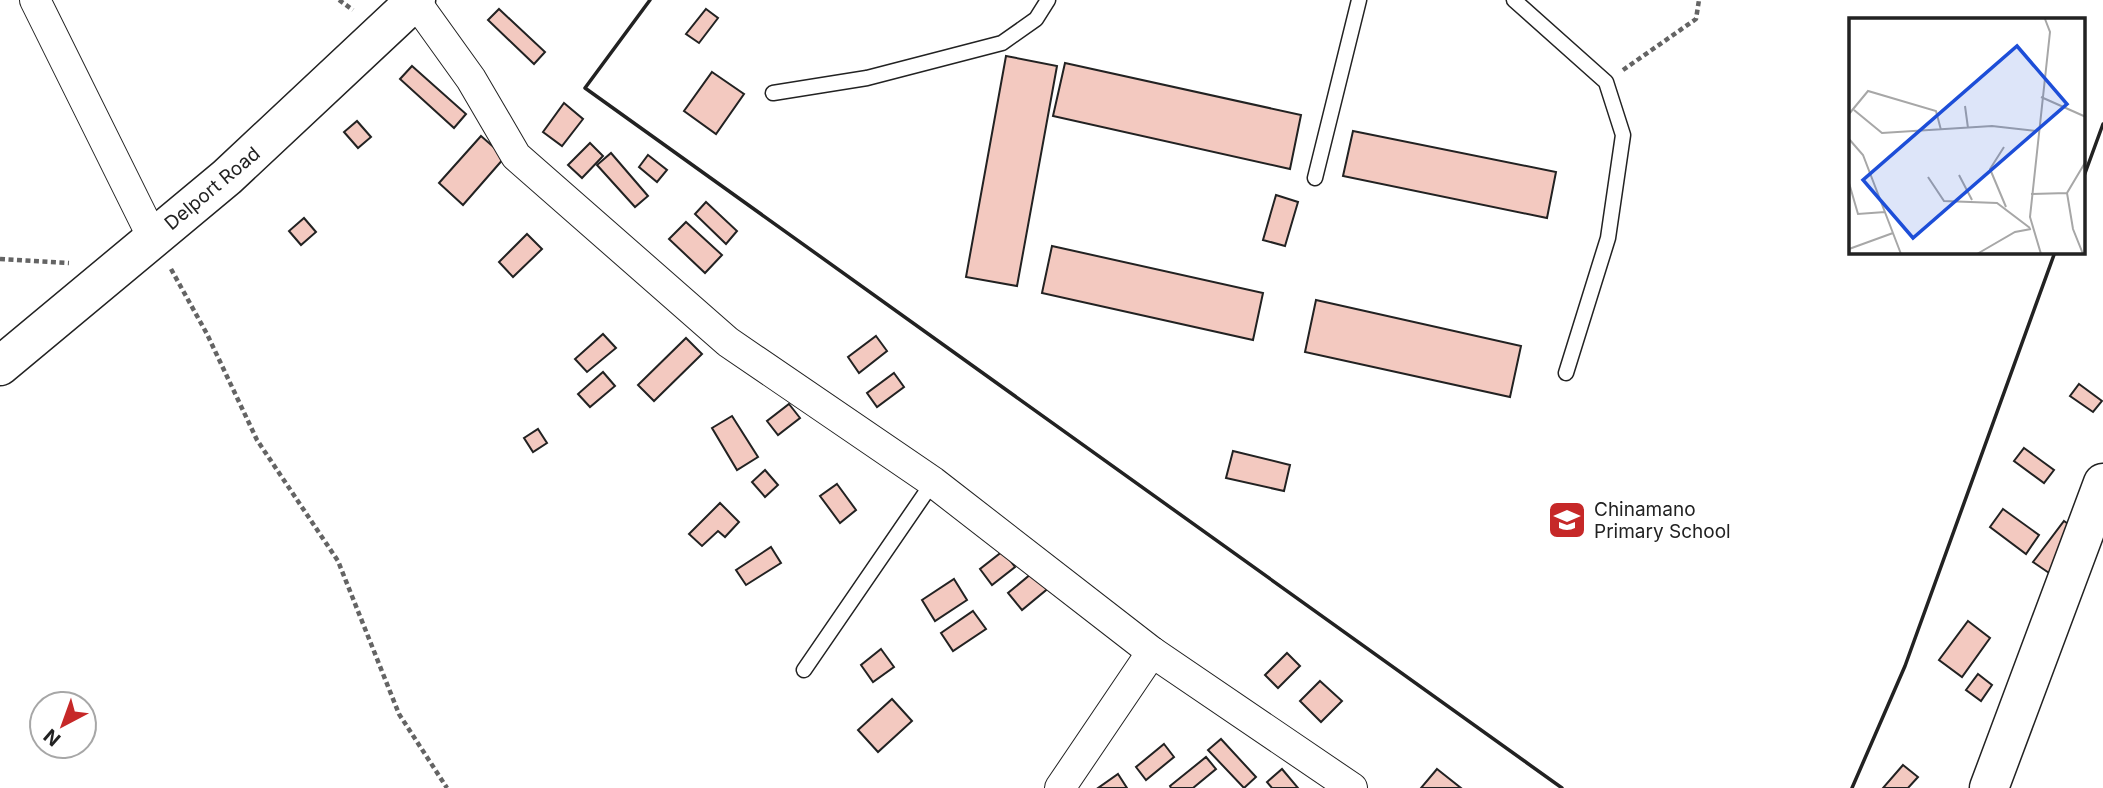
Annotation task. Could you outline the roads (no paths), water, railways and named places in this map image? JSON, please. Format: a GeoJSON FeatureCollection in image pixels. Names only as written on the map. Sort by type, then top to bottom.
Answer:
{"type":"FeatureCollection","features":[{"type":"Feature","properties":{"kind":"street"},"geometry":{"type":"LineString","coordinates":[[35,0],[153,238]]}},
{"type":"Feature","properties":{"kind":"street"},"geometry":{"type":"LineString","coordinates":[[416,0],[471,79],[516,156],[728,342],[933,482],[1152,652],[1352,788]]}},
{"type":"Feature","properties":{"kind":"street","name":"Delport Road"},"geometry":{"type":"LineString","coordinates":[[0,366],[227,177],[416,0]]}},
{"type":"Feature","properties":{"kind":"street"},"geometry":{"type":"LineString","coordinates":[[1989,788],[2103,484]]}},
{"type":"Feature","properties":{"kind":"street"},"geometry":{"type":"LineString","coordinates":[[1060,788],[1152,652]]}},
{"type":"Feature","properties":{"kind":"lane"},"geometry":{"type":"LineString","coordinates":[[773,93],[867,78],[1002,43],[1036,19],[1048,0]]}},
{"type":"Feature","properties":{"kind":"lane"},"geometry":{"type":"LineString","coordinates":[[1315,178],[1359,0]]}},
{"type":"Feature","properties":{"kind":"lane"},"geometry":{"type":"LineString","coordinates":[[1514,0],[1606,82],[1623,135],[1608,238],[1566,373]]}},
{"type":"Feature","properties":{"kind":"lane"},"geometry":{"type":"LineString","coordinates":[[804,670],[933,482]]}},
{"type":"Feature","properties":{"kind":"place","name":"Chinamano Primary School"},"geometry":{"type":"Point","coordinates":[1567,520]}}]}
